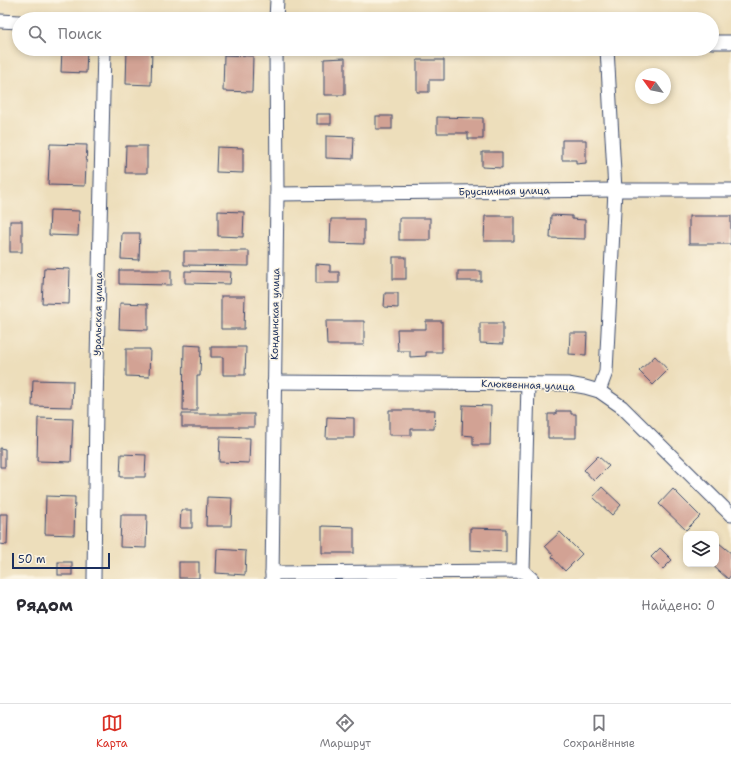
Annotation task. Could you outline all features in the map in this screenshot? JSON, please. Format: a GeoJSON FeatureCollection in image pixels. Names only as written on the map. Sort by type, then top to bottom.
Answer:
{"type":"FeatureCollection","features":[{"type":"Feature","properties":{"kind":"street"},"geometry":{"type":"LineString","coordinates":[[276,12],[277,0]]}},
{"type":"Feature","properties":{"kind":"street"},"geometry":{"type":"LineString","coordinates":[[0,21],[12,22]]}},
{"type":"Feature","properties":{"kind":"street"},"geometry":{"type":"LineString","coordinates":[[719,42],[731,42]]}},
{"type":"Feature","properties":{"kind":"street","name":"Уральская улица"},"geometry":{"type":"LineString","coordinates":[[94,579],[96,405],[104,56]]}},
{"type":"Feature","properties":{"kind":"street","name":"Кондинская улица"},"geometry":{"type":"LineString","coordinates":[[272,576],[277,194],[276,56]]}},
{"type":"Feature","properties":{"kind":"street"},"geometry":{"type":"LineString","coordinates":[[599,391],[606,372],[615,190],[607,56]]}},
{"type":"Feature","properties":{"kind":"street","name":"Брусничная улица"},"geometry":{"type":"LineString","coordinates":[[277,194],[731,190]]}},
{"type":"Feature","properties":{"kind":"street","name":"Клюквенная улица"},"geometry":{"type":"LineString","coordinates":[[274,382],[568,384],[599,391],[622,407],[731,515]]}},
{"type":"Feature","properties":{"kind":"street"},"geometry":{"type":"LineString","coordinates":[[272,576],[528,575],[528,384]]}},
{"type":"Feature","properties":{"kind":"building"},"geometry":{"type":"Polygon","coordinates":[[[62,56],[87,56],[86,73],[61,72],[62,56]]]}},
{"type":"Feature","properties":{"kind":"building"},"geometry":{"type":"Polygon","coordinates":[[[127,56],[152,56],[151,85],[126,84],[127,56]]]}},
{"type":"Feature","properties":{"kind":"building"},"geometry":{"type":"Polygon","coordinates":[[[224,56],[253,56],[252,92],[223,91],[224,56]]]}},
{"type":"Feature","properties":{"kind":"building"},"geometry":{"type":"Polygon","coordinates":[[[345,58],[345,95],[324,95],[324,59],[345,58]]]}},
{"type":"Feature","properties":{"kind":"building"},"geometry":{"type":"Polygon","coordinates":[[[417,60],[444,60],[444,80],[429,80],[429,92],[417,92],[417,60]]]}},
{"type":"Feature","properties":{"kind":"building"},"geometry":{"type":"Polygon","coordinates":[[[317,114],[331,114],[331,124],[317,124],[317,114]]]}},
{"type":"Feature","properties":{"kind":"building"},"geometry":{"type":"Polygon","coordinates":[[[376,116],[392,116],[392,129],[376,129],[376,116]]]}},
{"type":"Feature","properties":{"kind":"building"},"geometry":{"type":"Polygon","coordinates":[[[437,117],[483,118],[483,139],[468,139],[468,133],[437,133],[437,117]]]}},
{"type":"Feature","properties":{"kind":"building"},"geometry":{"type":"Polygon","coordinates":[[[326,136],[354,137],[353,159],[326,158],[326,136]]]}},
{"type":"Feature","properties":{"kind":"building"},"geometry":{"type":"Polygon","coordinates":[[[562,140],[586,140],[586,163],[576,164],[576,160],[562,160],[562,140]]]}},
{"type":"Feature","properties":{"kind":"building"},"geometry":{"type":"Polygon","coordinates":[[[50,144],[87,145],[85,186],[48,185],[50,144]]]}},
{"type":"Feature","properties":{"kind":"building"},"geometry":{"type":"Polygon","coordinates":[[[126,146],[147,146],[147,173],[125,173],[126,146]]]}},
{"type":"Feature","properties":{"kind":"building"},"geometry":{"type":"Polygon","coordinates":[[[217,147],[243,148],[243,173],[216,172],[217,147]]]}},
{"type":"Feature","properties":{"kind":"building"},"geometry":{"type":"Polygon","coordinates":[[[482,152],[502,152],[502,168],[482,167],[482,152]]]}},
{"type":"Feature","properties":{"kind":"building"},"geometry":{"type":"Polygon","coordinates":[[[50,210],[79,211],[78,236],[49,235],[50,210]]]}},
{"type":"Feature","properties":{"kind":"building"},"geometry":{"type":"Polygon","coordinates":[[[218,211],[244,212],[243,237],[218,236],[218,211]]]}},
{"type":"Feature","properties":{"kind":"building"},"geometry":{"type":"Polygon","coordinates":[[[551,215],[572,216],[572,219],[585,220],[585,239],[550,238],[551,215]]]}},
{"type":"Feature","properties":{"kind":"building"},"geometry":{"type":"Polygon","coordinates":[[[485,216],[514,216],[514,241],[484,241],[485,216]]]}},
{"type":"Feature","properties":{"kind":"building"},"geometry":{"type":"Polygon","coordinates":[[[689,216],[731,216],[731,244],[689,244],[689,216]]]}},
{"type":"Feature","properties":{"kind":"building"},"geometry":{"type":"Polygon","coordinates":[[[399,218],[430,218],[430,240],[399,240],[399,218]]]}},
{"type":"Feature","properties":{"kind":"building"},"geometry":{"type":"Polygon","coordinates":[[[331,219],[364,219],[364,244],[330,243],[331,219]]]}},
{"type":"Feature","properties":{"kind":"building"},"geometry":{"type":"Polygon","coordinates":[[[10,221],[22,221],[22,252],[10,252],[10,221]]]}},
{"type":"Feature","properties":{"kind":"building"},"geometry":{"type":"Polygon","coordinates":[[[122,233],[140,233],[139,260],[121,259],[122,233]]]}},
{"type":"Feature","properties":{"kind":"building"},"geometry":{"type":"Polygon","coordinates":[[[184,251],[249,251],[249,266],[184,265],[184,251]]]}},
{"type":"Feature","properties":{"kind":"building"},"geometry":{"type":"Polygon","coordinates":[[[393,257],[406,257],[406,279],[393,279],[393,257]]]}},
{"type":"Feature","properties":{"kind":"building"},"geometry":{"type":"Polygon","coordinates":[[[316,264],[330,265],[330,272],[339,272],[339,283],[316,283],[316,264]]]}},
{"type":"Feature","properties":{"kind":"building"},"geometry":{"type":"Polygon","coordinates":[[[44,268],[70,269],[69,304],[42,303],[44,268]]]}},
{"type":"Feature","properties":{"kind":"building"},"geometry":{"type":"Polygon","coordinates":[[[119,270],[171,270],[171,285],[119,284],[119,270]]]}},
{"type":"Feature","properties":{"kind":"building"},"geometry":{"type":"Polygon","coordinates":[[[185,271],[231,272],[230,284],[185,283],[185,271]]]}},
{"type":"Feature","properties":{"kind":"building"},"geometry":{"type":"Polygon","coordinates":[[[458,271],[481,271],[481,281],[458,281],[458,271]]]}},
{"type":"Feature","properties":{"kind":"building"},"geometry":{"type":"Polygon","coordinates":[[[385,293],[398,293],[398,308],[384,307],[385,293]]]}},
{"type":"Feature","properties":{"kind":"building"},"geometry":{"type":"Polygon","coordinates":[[[221,296],[245,296],[244,329],[221,329],[221,296]]]}},
{"type":"Feature","properties":{"kind":"building"},"geometry":{"type":"Polygon","coordinates":[[[120,303],[148,304],[148,330],[119,329],[120,303]]]}},
{"type":"Feature","properties":{"kind":"building"},"geometry":{"type":"Polygon","coordinates":[[[326,321],[364,321],[364,345],[327,345],[326,321]]]}},
{"type":"Feature","properties":{"kind":"building"},"geometry":{"type":"Polygon","coordinates":[[[426,321],[442,321],[442,352],[426,352],[426,356],[410,357],[410,351],[398,351],[397,329],[426,329],[426,321]]]}},
{"type":"Feature","properties":{"kind":"building"},"geometry":{"type":"Polygon","coordinates":[[[480,323],[503,323],[503,344],[480,343],[480,323]]]}},
{"type":"Feature","properties":{"kind":"building"},"geometry":{"type":"Polygon","coordinates":[[[570,333],[587,333],[586,355],[569,354],[570,333]]]}},
{"type":"Feature","properties":{"kind":"building"},"geometry":{"type":"Polygon","coordinates":[[[184,345],[201,346],[200,376],[197,376],[197,411],[183,411],[184,345]]]}},
{"type":"Feature","properties":{"kind":"building"},"geometry":{"type":"Polygon","coordinates":[[[211,347],[246,347],[245,375],[223,375],[223,357],[211,357],[211,347]]]}},
{"type":"Feature","properties":{"kind":"building"},"geometry":{"type":"Polygon","coordinates":[[[126,349],[150,349],[149,377],[126,376],[126,349]]]}},
{"type":"Feature","properties":{"kind":"building"},"geometry":{"type":"Polygon","coordinates":[[[655,356],[668,370],[653,385],[639,371],[655,356]]]}},
{"type":"Feature","properties":{"kind":"building"},"geometry":{"type":"Polygon","coordinates":[[[33,380],[73,381],[72,407],[32,406],[33,380]]]}},
{"type":"Feature","properties":{"kind":"building"},"geometry":{"type":"Polygon","coordinates":[[[463,405],[491,406],[490,445],[473,445],[473,436],[462,435],[463,405]]]}},
{"type":"Feature","properties":{"kind":"building"},"geometry":{"type":"Polygon","coordinates":[[[389,410],[435,410],[434,429],[411,429],[411,435],[389,435],[389,410]]]}},
{"type":"Feature","properties":{"kind":"building"},"geometry":{"type":"Polygon","coordinates":[[[556,411],[571,411],[571,414],[576,414],[576,438],[548,438],[548,414],[556,414],[556,411]]]}},
{"type":"Feature","properties":{"kind":"building"},"geometry":{"type":"Polygon","coordinates":[[[182,414],[254,414],[254,427],[182,427],[182,414]]]}},
{"type":"Feature","properties":{"kind":"building"},"geometry":{"type":"Polygon","coordinates":[[[327,417],[354,418],[354,438],[326,438],[327,417]]]}},
{"type":"Feature","properties":{"kind":"building"},"geometry":{"type":"Polygon","coordinates":[[[38,418],[73,419],[71,462],[37,461],[38,418]]]}},
{"type":"Feature","properties":{"kind":"building"},"geometry":{"type":"Polygon","coordinates":[[[220,437],[250,438],[249,463],[219,462],[220,437]]]}},
{"type":"Feature","properties":{"kind":"building"},"geometry":{"type":"Polygon","coordinates":[[[0,448],[5,449],[5,467],[0,467],[0,448]]]}},
{"type":"Feature","properties":{"kind":"building"},"geometry":{"type":"Polygon","coordinates":[[[121,454],[146,455],[145,477],[120,477],[121,454]]]}},
{"type":"Feature","properties":{"kind":"building"},"geometry":{"type":"Polygon","coordinates":[[[598,456],[609,466],[594,481],[584,470],[598,456]]]}},
{"type":"Feature","properties":{"kind":"building"},"geometry":{"type":"Polygon","coordinates":[[[602,487],[621,505],[612,515],[593,497],[602,487]]]}},
{"type":"Feature","properties":{"kind":"building"},"geometry":{"type":"Polygon","coordinates":[[[673,489],[700,516],[686,530],[659,504],[673,489]]]}},
{"type":"Feature","properties":{"kind":"building"},"geometry":{"type":"Polygon","coordinates":[[[46,496],[75,497],[74,535],[45,534],[46,496]]]}},
{"type":"Feature","properties":{"kind":"building"},"geometry":{"type":"Polygon","coordinates":[[[207,497],[232,498],[231,526],[206,526],[207,497]]]}},
{"type":"Feature","properties":{"kind":"building"},"geometry":{"type":"Polygon","coordinates":[[[181,510],[192,510],[192,528],[180,528],[181,510]]]}},
{"type":"Feature","properties":{"kind":"building"},"geometry":{"type":"Polygon","coordinates":[[[0,514],[8,514],[7,545],[0,544],[0,514]]]}},
{"type":"Feature","properties":{"kind":"building"},"geometry":{"type":"Polygon","coordinates":[[[121,515],[147,515],[146,548],[120,547],[121,515]]]}},
{"type":"Feature","properties":{"kind":"building"},"geometry":{"type":"Polygon","coordinates":[[[322,526],[354,527],[354,553],[322,553],[322,526]]]}},
{"type":"Feature","properties":{"kind":"building"},"geometry":{"type":"Polygon","coordinates":[[[470,528],[506,529],[506,552],[470,550],[470,528]]]}},
{"type":"Feature","properties":{"kind":"building"},"geometry":{"type":"Polygon","coordinates":[[[560,532],[582,554],[565,571],[552,557],[553,555],[545,546],[560,532]]]}},
{"type":"Feature","properties":{"kind":"building"},"geometry":{"type":"Polygon","coordinates":[[[719,543],[731,553],[731,575],[728,579],[714,567],[719,567],[719,543]]]}},
{"type":"Feature","properties":{"kind":"building"},"geometry":{"type":"Polygon","coordinates":[[[660,548],[672,560],[663,569],[651,557],[660,548]]]}},
{"type":"Feature","properties":{"kind":"building"},"geometry":{"type":"Polygon","coordinates":[[[217,549],[246,551],[245,575],[216,573],[217,549]]]}},
{"type":"Feature","properties":{"kind":"building"},"geometry":{"type":"Polygon","coordinates":[[[58,562],[72,562],[72,575],[58,575],[58,562]]]}},
{"type":"Feature","properties":{"kind":"building"},"geometry":{"type":"Polygon","coordinates":[[[179,562],[199,562],[199,578],[179,578],[179,562]]]}}]}
